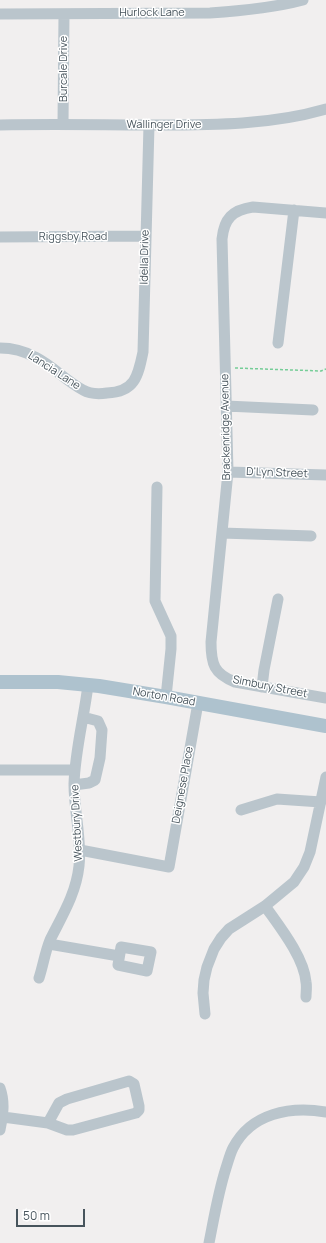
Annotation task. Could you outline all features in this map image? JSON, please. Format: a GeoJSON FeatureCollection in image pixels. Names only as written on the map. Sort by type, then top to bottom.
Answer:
{"type":"FeatureCollection","features":[{"type":"Feature","properties":{"kind":"main road","name":"Norton Road"},"geometry":{"type":"LineString","coordinates":[[0,682],[58,682],[88,685],[166,697],[326,726]]}},
{"type":"Feature","properties":{"kind":"street","name":"Hurlock Lane"},"geometry":{"type":"LineString","coordinates":[[0,14],[210,13],[240,11],[263,4],[282,6],[303,0]]}},
{"type":"Feature","properties":{"kind":"street","name":"Burcale Drive"},"geometry":{"type":"LineString","coordinates":[[63,124],[64,14]]}},
{"type":"Feature","properties":{"kind":"street","name":"Wallinger Drive"},"geometry":{"type":"LineString","coordinates":[[0,125],[213,125],[251,123],[292,118],[326,109]]}},
{"type":"Feature","properties":{"kind":"street","name":"Idella Drive"},"geometry":{"type":"LineString","coordinates":[[131,386],[139,370],[143,352],[149,125]]}},
{"type":"Feature","properties":{"kind":"street","name":"Brackenridge Avenue"},"geometry":{"type":"LineString","coordinates":[[216,671],[211,657],[211,642],[228,472],[222,232],[231,215],[238,210],[253,207],[326,213]]}},
{"type":"Feature","properties":{"kind":"street"},"geometry":{"type":"LineString","coordinates":[[278,343],[294,210]]}},
{"type":"Feature","properties":{"kind":"street","name":"Riggsby Road"},"geometry":{"type":"LineString","coordinates":[[0,237],[146,236]]}},
{"type":"Feature","properties":{"kind":"street","name":"Lancia Lane"},"geometry":{"type":"LineString","coordinates":[[0,348],[22,351],[36,357],[84,391],[99,394],[115,393],[131,386]]}},
{"type":"Feature","properties":{"kind":"street"},"geometry":{"type":"LineString","coordinates":[[226,406],[313,410]]}},
{"type":"Feature","properties":{"kind":"street","name":"D'Lyn Street"},"geometry":{"type":"LineString","coordinates":[[228,472],[326,475]]}},
{"type":"Feature","properties":{"kind":"street"},"geometry":{"type":"LineString","coordinates":[[157,486],[155,601],[170,636],[171,649],[166,697]]}},
{"type":"Feature","properties":{"kind":"street"},"geometry":{"type":"LineString","coordinates":[[222,533],[311,536]]}},
{"type":"Feature","properties":{"kind":"street"},"geometry":{"type":"LineString","coordinates":[[262,687],[278,599]]}},
{"type":"Feature","properties":{"kind":"street","name":"Simbury Street"},"geometry":{"type":"LineString","coordinates":[[216,671],[225,678],[235,682],[326,698]]}},
{"type":"Feature","properties":{"kind":"street","name":"Westbury Drive"},"geometry":{"type":"LineString","coordinates":[[39,978],[49,944],[75,888],[79,867],[80,837],[74,785],[88,685]]}},
{"type":"Feature","properties":{"kind":"street","name":"Deignese Place"},"geometry":{"type":"LineString","coordinates":[[80,850],[169,866],[198,703]]}},
{"type":"Feature","properties":{"kind":"street"},"geometry":{"type":"LineString","coordinates":[[74,785],[89,783],[95,780],[100,758],[102,730],[98,721],[83,717]]}},
{"type":"Feature","properties":{"kind":"street"},"geometry":{"type":"LineString","coordinates":[[0,770],[75,770]]}},
{"type":"Feature","properties":{"kind":"street"},"geometry":{"type":"LineString","coordinates":[[205,1014],[203,993],[204,980],[214,949],[221,938],[229,930],[265,906],[294,882],[304,867],[310,852],[326,777]]}},
{"type":"Feature","properties":{"kind":"street"},"geometry":{"type":"LineString","coordinates":[[241,810],[277,799],[321,802]]}},
{"type":"Feature","properties":{"kind":"street"},"geometry":{"type":"LineString","coordinates":[[265,906],[288,939],[299,960],[306,981],[306,997]]}},
{"type":"Feature","properties":{"kind":"street"},"geometry":{"type":"LineString","coordinates":[[49,944],[119,956]]}},
{"type":"Feature","properties":{"kind":"street"},"geometry":{"type":"LineString","coordinates":[[3,1117],[48,1123],[67,1130],[73,1130],[139,1110],[140,1106],[134,1084],[129,1081],[67,1099],[59,1103],[48,1123]]}},
{"type":"Feature","properties":{"kind":"street"},"geometry":{"type":"LineString","coordinates":[[0,1088],[3,1117],[0,1130]]}},
{"type":"Feature","properties":{"kind":"street"},"geometry":{"type":"LineString","coordinates":[[209,1243],[219,1191],[232,1149],[245,1132],[254,1124],[266,1117],[294,1110],[326,1112]]}},
{"type":"Feature","properties":{"kind":"path"},"geometry":{"type":"LineString","coordinates":[[225,368],[321,371],[326,368]]}}]}
